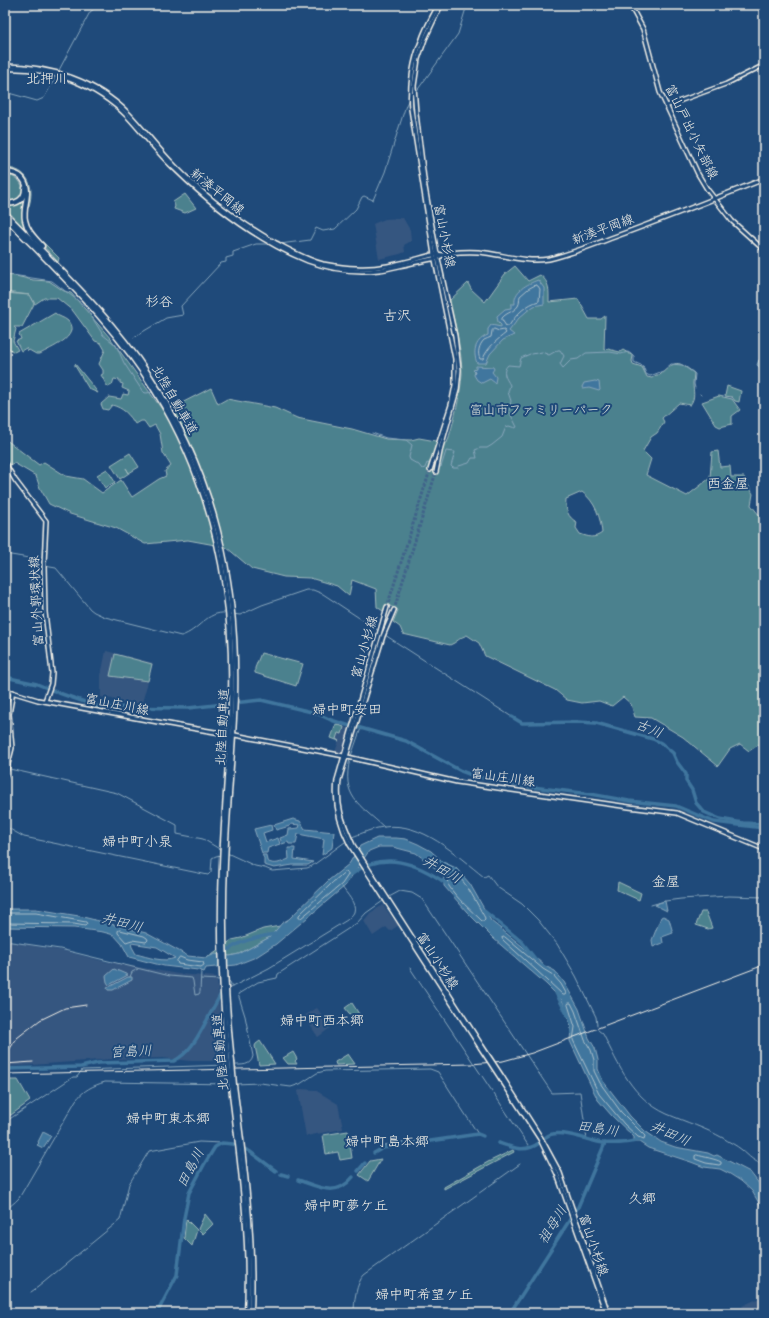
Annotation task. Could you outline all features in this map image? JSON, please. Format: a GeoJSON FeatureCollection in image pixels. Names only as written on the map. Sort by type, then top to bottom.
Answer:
{"type":"FeatureCollection","features":[{"type":"Feature","properties":{"kind":"highway"},"geometry":{"type":"LineString","coordinates":[[5,173],[18,178],[23,184],[25,192],[22,199],[18,202],[13,204],[5,203]]}},
{"type":"Feature","properties":{"kind":"highway"},"geometry":{"type":"LineString","coordinates":[[5,173],[17,175],[22,178],[26,185],[27,194],[24,216],[28,230],[75,284]]}},
{"type":"Feature","properties":{"kind":"highway","name":"北陸自動車道"},"geometry":{"type":"LineString","coordinates":[[5,213],[75,284],[116,330],[142,364],[166,402],[186,441],[204,483],[226,565],[230,609]]}},
{"type":"Feature","properties":{"kind":"highway","name":"北陸自動車道"},"geometry":{"type":"LineString","coordinates":[[5,218],[78,291],[114,332],[144,373],[170,416],[189,456],[210,512],[223,566],[232,623],[233,697],[224,847],[223,926],[225,998],[230,1063],[247,1204],[251,1313]]}},
{"type":"Feature","properties":{"kind":"highway"},"geometry":{"type":"LineString","coordinates":[[5,221],[35,248]]}},
{"type":"Feature","properties":{"kind":"highway","name":"北陸自動車道"},"geometry":{"type":"LineString","coordinates":[[247,1313],[250,1284]]}},
{"type":"Feature","properties":{"kind":"main road","name":"富山小杉線"},"geometry":{"type":"LineString","coordinates":[[430,470],[451,405],[456,376],[454,347],[436,256],[425,187],[414,86],[418,59],[440,5]]}},
{"type":"Feature","properties":{"kind":"main road","name":"富山戸出小矢部線"},"geometry":{"type":"LineString","coordinates":[[630,5],[643,29],[657,85],[698,174],[714,199],[734,224],[764,250]]}},
{"type":"Feature","properties":{"kind":"main road"},"geometry":{"type":"LineString","coordinates":[[666,106],[726,84],[764,65]]}},
{"type":"Feature","properties":{"kind":"main road","name":"新湊平岡線"},"geometry":{"type":"LineString","coordinates":[[5,68],[30,69],[59,75],[75,81],[99,94],[116,105],[166,161],[206,198],[258,236],[294,255],[323,266],[356,270],[380,270],[436,256],[465,252],[477,252],[524,260],[549,258],[571,252],[644,226],[764,179]]}},
{"type":"Feature","properties":{"kind":"main road","name":"富山小杉線"},"geometry":{"type":"LineString","coordinates":[[436,256],[455,336],[459,370],[457,390],[441,447],[436,472]]}},
{"type":"Feature","properties":{"kind":"main road","name":"富山外郭環状線"},"geometry":{"type":"LineString","coordinates":[[5,463],[15,480],[46,521],[44,564],[45,612],[52,673],[45,701]]}},
{"type":"Feature","properties":{"kind":"main road","name":"富山小杉線"},"geometry":{"type":"LineString","coordinates":[[387,607],[381,629],[381,635],[339,780],[338,803],[343,826],[352,846],[546,1144],[560,1173],[607,1313]]}},
{"type":"Feature","properties":{"kind":"main road","name":"富山小杉線"},"geometry":{"type":"LineString","coordinates":[[381,635],[385,631],[394,610]]}},
{"type":"Feature","properties":{"kind":"main road","name":"富山庄川線"},"geometry":{"type":"LineString","coordinates":[[5,690],[45,701],[228,734]]}},
{"type":"Feature","properties":{"kind":"main road"},"geometry":{"type":"LineString","coordinates":[[5,776],[12,748],[9,714],[13,692]]}},
{"type":"Feature","properties":{"kind":"main road","name":"富山庄川線"},"geometry":{"type":"LineString","coordinates":[[235,735],[345,756],[471,784],[677,813],[764,849]]}},
{"type":"Feature","properties":{"kind":"shaded area"},"geometry":{"type":"Polygon","coordinates":[[[403,218],[410,230],[411,241],[404,245],[405,252],[379,259],[373,224],[385,219],[403,218]]]}},
{"type":"Feature","properties":{"kind":"shaded area"},"geometry":{"type":"Polygon","coordinates":[[[106,651],[153,663],[142,703],[115,703],[113,699],[101,697],[101,675],[106,651]]]}},
{"type":"Feature","properties":{"kind":"shaded area"},"geometry":{"type":"Polygon","coordinates":[[[344,727],[350,729],[343,751],[340,753],[335,752],[339,741],[336,739],[338,733],[342,734],[344,727]]]}},
{"type":"Feature","properties":{"kind":"shaded area"},"geometry":{"type":"Polygon","coordinates":[[[383,905],[399,925],[390,931],[386,927],[373,936],[364,921],[370,913],[383,905]]]}},
{"type":"Feature","properties":{"kind":"shaded area"},"geometry":{"type":"Polygon","coordinates":[[[5,941],[65,951],[103,961],[178,974],[217,977],[224,1061],[191,1061],[163,1058],[112,1059],[5,1067],[5,941]]]}},
{"type":"Feature","properties":{"kind":"shaded area"},"geometry":{"type":"Polygon","coordinates":[[[317,1008],[330,1028],[318,1037],[304,1016],[317,1008]]]}},
{"type":"Feature","properties":{"kind":"shaded area"},"geometry":{"type":"Polygon","coordinates":[[[301,1089],[315,1090],[338,1104],[343,1129],[306,1136],[298,1091],[301,1089]]]}},
{"type":"Feature","properties":{"kind":"shaded area"},"geometry":{"type":"Polygon","coordinates":[[[764,1296],[764,1313],[748,1313],[742,1306],[764,1296]]]}},
{"type":"Feature","properties":{"kind":"green space"},"geometry":{"type":"Polygon","coordinates":[[[5,168],[19,171],[28,180],[31,192],[29,206],[27,206],[27,184],[13,171],[5,170],[5,168]]]}},
{"type":"Feature","properties":{"kind":"green space"},"geometry":{"type":"Polygon","coordinates":[[[5,175],[16,178],[21,183],[23,194],[19,200],[9,202],[5,201],[5,175]]]}},
{"type":"Feature","properties":{"kind":"green space"},"geometry":{"type":"Polygon","coordinates":[[[185,194],[196,208],[185,213],[174,209],[175,206],[173,202],[185,194]]]}},
{"type":"Feature","properties":{"kind":"green space"},"geometry":{"type":"Polygon","coordinates":[[[25,196],[23,213],[33,237],[5,209],[5,204],[12,204],[21,201],[25,196]]]}},
{"type":"Feature","properties":{"kind":"green space"},"geometry":{"type":"Polygon","coordinates":[[[43,242],[59,258],[58,262],[41,243],[43,242]]]}},
{"type":"Feature","properties":{"kind":"green space","name":"富山市ファミリーパーク"},"geometry":{"type":"Polygon","coordinates":[[[515,266],[528,281],[540,275],[546,281],[549,290],[549,302],[578,299],[589,319],[601,319],[605,316],[604,350],[608,349],[620,352],[623,350],[633,356],[633,364],[642,367],[647,377],[652,378],[656,375],[660,375],[673,364],[680,364],[694,373],[694,397],[692,402],[690,405],[679,403],[662,418],[664,422],[657,433],[651,437],[643,451],[651,459],[646,475],[687,496],[710,478],[712,452],[718,451],[720,467],[730,466],[731,477],[744,477],[753,494],[751,505],[764,521],[764,741],[749,751],[740,744],[730,749],[718,766],[683,737],[651,718],[635,717],[631,704],[623,697],[612,706],[599,701],[582,703],[567,700],[555,690],[485,656],[479,643],[467,635],[450,645],[403,634],[400,627],[393,622],[398,610],[386,604],[383,611],[377,607],[376,589],[352,580],[349,596],[337,586],[310,578],[284,577],[252,569],[226,547],[188,540],[145,544],[116,528],[70,514],[49,504],[40,488],[36,476],[14,463],[9,465],[5,459],[5,439],[39,465],[44,462],[66,476],[83,479],[102,493],[121,480],[132,497],[166,476],[165,471],[171,466],[163,453],[160,434],[155,425],[149,428],[144,421],[140,421],[135,424],[125,412],[112,405],[108,410],[103,409],[101,404],[109,397],[121,399],[123,394],[128,395],[129,391],[122,388],[123,384],[120,383],[120,380],[114,379],[112,385],[108,387],[106,384],[101,375],[103,374],[103,370],[99,364],[105,350],[101,343],[95,341],[73,311],[57,298],[44,298],[35,304],[30,295],[5,292],[5,275],[49,281],[64,291],[71,293],[111,339],[164,412],[211,388],[218,404],[227,399],[275,408],[297,418],[352,429],[386,439],[411,440],[419,438],[447,443],[456,409],[462,374],[456,328],[449,301],[468,283],[471,289],[485,302],[505,274],[515,266]],[[582,492],[566,499],[566,506],[569,516],[577,522],[576,528],[580,534],[594,537],[602,533],[601,527],[599,516],[594,505],[582,492]]]}},
{"type":"Feature","properties":{"kind":"green space"},"geometry":{"type":"Polygon","coordinates":[[[5,293],[29,295],[34,304],[22,327],[14,327],[16,329],[13,341],[18,350],[14,352],[7,347],[5,348],[5,323],[9,325],[5,322],[5,293]]]}},
{"type":"Feature","properties":{"kind":"green space"},"geometry":{"type":"Polygon","coordinates":[[[55,313],[68,321],[71,327],[71,332],[67,337],[57,345],[40,354],[36,354],[29,350],[28,351],[26,348],[21,351],[16,341],[21,339],[19,334],[55,313]]]}},
{"type":"Feature","properties":{"kind":"green space"},"geometry":{"type":"Polygon","coordinates":[[[75,364],[98,393],[89,389],[75,364]]]}},
{"type":"Feature","properties":{"kind":"green space"},"geometry":{"type":"Polygon","coordinates":[[[727,386],[741,391],[739,402],[735,401],[732,397],[725,396],[727,386]]]}},
{"type":"Feature","properties":{"kind":"green space"},"geometry":{"type":"Polygon","coordinates":[[[719,396],[732,399],[740,410],[732,416],[732,424],[720,427],[716,425],[702,402],[719,396]]]}},
{"type":"Feature","properties":{"kind":"green space"},"geometry":{"type":"Polygon","coordinates":[[[130,453],[139,467],[120,479],[111,465],[130,453]]]}},
{"type":"Feature","properties":{"kind":"green space"},"geometry":{"type":"Polygon","coordinates":[[[107,469],[115,482],[105,488],[97,475],[107,469]]]}},
{"type":"Feature","properties":{"kind":"green space"},"geometry":{"type":"Polygon","coordinates":[[[261,653],[303,664],[296,686],[255,673],[255,668],[261,653]]]}},
{"type":"Feature","properties":{"kind":"green space"},"geometry":{"type":"Polygon","coordinates":[[[115,654],[152,664],[148,681],[110,676],[115,654]]]}},
{"type":"Feature","properties":{"kind":"green space"},"geometry":{"type":"Polygon","coordinates":[[[336,724],[344,727],[342,734],[338,733],[336,739],[339,741],[331,738],[336,724]]]}},
{"type":"Feature","properties":{"kind":"green space"},"geometry":{"type":"Polygon","coordinates":[[[618,882],[641,893],[639,900],[617,890],[618,882]]]}},
{"type":"Feature","properties":{"kind":"green space"},"geometry":{"type":"Polygon","coordinates":[[[701,912],[706,912],[712,928],[708,929],[696,925],[701,912]]]}},
{"type":"Feature","properties":{"kind":"green space"},"geometry":{"type":"Polygon","coordinates":[[[280,926],[270,937],[239,954],[206,958],[232,940],[263,929],[280,926]]]}},
{"type":"Feature","properties":{"kind":"green space"},"geometry":{"type":"Polygon","coordinates":[[[352,1003],[359,1014],[353,1018],[345,1008],[352,1003]]]}},
{"type":"Feature","properties":{"kind":"green space"},"geometry":{"type":"Polygon","coordinates":[[[260,1041],[275,1064],[259,1065],[255,1046],[260,1041]]]}},
{"type":"Feature","properties":{"kind":"green space"},"geometry":{"type":"Polygon","coordinates":[[[293,1052],[297,1059],[295,1061],[297,1064],[288,1064],[283,1058],[293,1052]]]}},
{"type":"Feature","properties":{"kind":"green space"},"geometry":{"type":"Polygon","coordinates":[[[348,1054],[355,1064],[336,1065],[335,1062],[348,1054]]]}},
{"type":"Feature","properties":{"kind":"green space"},"geometry":{"type":"Polygon","coordinates":[[[5,1080],[18,1080],[30,1101],[11,1115],[5,1116],[5,1080]]]}},
{"type":"Feature","properties":{"kind":"green space"},"geometry":{"type":"Polygon","coordinates":[[[348,1131],[352,1158],[340,1160],[338,1152],[326,1154],[323,1135],[348,1131]]]}},
{"type":"Feature","properties":{"kind":"green space"},"geometry":{"type":"Polygon","coordinates":[[[513,1150],[514,1152],[444,1189],[444,1187],[488,1162],[513,1150]]]}},
{"type":"Feature","properties":{"kind":"green space"},"geometry":{"type":"Polygon","coordinates":[[[381,1159],[368,1181],[359,1175],[370,1161],[381,1159]]]}},
{"type":"Feature","properties":{"kind":"green space"},"geometry":{"type":"Polygon","coordinates":[[[205,1214],[213,1224],[203,1234],[198,1229],[205,1214]]]}},
{"type":"Feature","properties":{"kind":"green space"},"geometry":{"type":"Polygon","coordinates":[[[186,1219],[197,1230],[192,1246],[184,1238],[186,1219]]]}},
{"type":"Feature","properties":{"kind":"water"},"geometry":{"type":"Polygon","coordinates":[[[538,280],[544,288],[544,304],[534,306],[519,318],[509,331],[514,335],[503,340],[490,354],[486,363],[477,363],[475,350],[478,343],[488,335],[488,329],[491,325],[501,327],[497,316],[505,309],[511,308],[511,304],[515,304],[516,295],[518,292],[529,284],[538,280]]]}},
{"type":"Feature","properties":{"kind":"water"},"geometry":{"type":"Polygon","coordinates":[[[759,360],[764,360],[764,385],[761,381],[763,375],[762,369],[757,365],[759,360]]]}},
{"type":"Feature","properties":{"kind":"water"},"geometry":{"type":"Polygon","coordinates":[[[476,366],[493,367],[494,369],[492,372],[496,377],[495,383],[490,379],[482,383],[477,380],[473,370],[476,369],[476,366]]]}},
{"type":"Feature","properties":{"kind":"water"},"geometry":{"type":"Polygon","coordinates":[[[595,381],[599,382],[599,391],[589,388],[583,389],[582,387],[584,383],[595,381]]]}},
{"type":"Feature","properties":{"kind":"water"},"geometry":{"type":"Polygon","coordinates":[[[293,819],[300,821],[305,829],[334,832],[332,848],[322,855],[324,839],[298,834],[296,844],[289,844],[288,842],[282,844],[280,838],[288,835],[289,829],[299,828],[300,825],[291,824],[290,826],[276,830],[274,825],[293,819]]]}},
{"type":"Feature","properties":{"kind":"water"},"geometry":{"type":"Polygon","coordinates":[[[271,825],[272,830],[263,833],[266,842],[278,838],[280,844],[268,848],[267,853],[262,853],[254,829],[271,825]]]}},
{"type":"Feature","properties":{"kind":"water"},"geometry":{"type":"Polygon","coordinates":[[[377,838],[406,839],[431,851],[443,862],[456,868],[470,884],[491,921],[545,966],[555,971],[564,982],[579,1009],[589,1038],[595,1048],[598,1060],[598,1069],[603,1081],[630,1116],[645,1131],[661,1142],[675,1147],[708,1153],[714,1156],[717,1155],[750,1172],[764,1190],[764,1212],[752,1191],[730,1174],[720,1169],[704,1167],[648,1148],[639,1142],[634,1142],[634,1137],[598,1100],[570,1041],[571,1027],[562,1000],[546,984],[494,939],[467,912],[444,886],[444,875],[416,853],[393,847],[379,847],[369,851],[345,886],[276,944],[256,957],[236,965],[206,968],[204,972],[164,966],[129,957],[122,944],[114,935],[103,932],[74,928],[5,927],[5,909],[36,909],[79,916],[146,933],[188,956],[206,958],[215,954],[230,956],[239,954],[270,937],[282,923],[289,919],[329,880],[349,864],[360,846],[377,838]],[[131,943],[136,954],[161,960],[175,958],[157,947],[131,943]]]}},
{"type":"Feature","properties":{"kind":"water"},"geometry":{"type":"Polygon","coordinates":[[[288,848],[295,848],[294,859],[313,862],[308,865],[293,865],[274,868],[264,865],[264,858],[262,855],[266,855],[267,861],[273,863],[278,863],[289,859],[288,848]]]}},
{"type":"Feature","properties":{"kind":"water"},"geometry":{"type":"Polygon","coordinates":[[[665,901],[667,911],[655,905],[658,903],[665,901]]]}},
{"type":"Feature","properties":{"kind":"water"},"geometry":{"type":"Polygon","coordinates":[[[663,916],[669,919],[673,933],[662,937],[663,943],[653,947],[652,940],[661,917],[663,916]]]}},
{"type":"Feature","properties":{"kind":"water"},"geometry":{"type":"Polygon","coordinates":[[[114,969],[128,975],[109,985],[106,976],[114,969]]]}},
{"type":"Feature","properties":{"kind":"water"},"geometry":{"type":"Polygon","coordinates":[[[128,977],[132,977],[132,980],[113,990],[108,990],[107,988],[128,977]]]}},
{"type":"Feature","properties":{"kind":"water"},"geometry":{"type":"Polygon","coordinates":[[[43,1132],[51,1136],[43,1148],[37,1145],[43,1132]]]}},
{"type":"Feature","properties":{"kind":"waterway"},"geometry":{"type":"LineString","coordinates":[[58,72],[90,12],[99,5]]}},
{"type":"Feature","properties":{"kind":"waterway"},"geometry":{"type":"LineString","coordinates":[[416,92],[458,34],[467,5]]}},
{"type":"Feature","properties":{"kind":"waterway"},"geometry":{"type":"LineString","coordinates":[[5,92],[37,101],[44,98],[57,75]]}},
{"type":"Feature","properties":{"kind":"waterway"},"geometry":{"type":"LineString","coordinates":[[280,244],[310,240],[316,228],[323,231],[335,229],[356,209],[362,197],[364,196],[373,200],[385,172],[409,99]]}},
{"type":"Feature","properties":{"kind":"waterway"},"geometry":{"type":"LineString","coordinates":[[134,337],[166,318],[183,315],[181,306],[221,263],[226,262],[226,258],[233,256],[233,252],[256,244],[271,244]]}},
{"type":"Feature","properties":{"kind":"waterway"},"geometry":{"type":"LineString","coordinates":[[5,274],[52,281],[85,306],[103,335],[116,345],[124,363],[143,392],[154,392]]}},
{"type":"Feature","properties":{"kind":"waterway"},"geometry":{"type":"LineString","coordinates":[[532,354],[542,352],[549,355],[560,350],[564,356],[560,364],[563,368],[571,360],[578,359],[586,353],[610,352],[621,354],[628,352],[634,356],[634,362],[643,366],[646,374],[650,376],[663,371],[671,364],[682,365],[695,374],[695,388]]}},
{"type":"Feature","properties":{"kind":"waterway"},"geometry":{"type":"LineString","coordinates":[[459,466],[469,463],[472,458],[477,458],[475,450],[487,448],[492,445],[502,437],[506,427],[517,427],[509,411],[511,401],[508,392],[510,385],[505,375],[505,370],[508,365],[519,366],[521,358],[530,354]]}},
{"type":"Feature","properties":{"kind":"waterway"},"geometry":{"type":"LineString","coordinates":[[160,390],[167,388],[173,391],[175,396]]}},
{"type":"Feature","properties":{"kind":"waterway"},"geometry":{"type":"LineString","coordinates":[[372,433],[386,438],[406,440],[412,445],[409,457],[410,460],[419,465],[422,469],[425,468],[427,463],[431,464]]}},
{"type":"Feature","properties":{"kind":"waterway"},"geometry":{"type":"LineString","coordinates":[[434,465],[441,467],[446,451],[455,452],[451,466],[453,468],[458,468]]}},
{"type":"Feature","properties":{"kind":"waterway"},"geometry":{"type":"LineString","coordinates":[[5,554],[29,558],[33,564],[56,568],[90,609],[105,617],[181,636],[193,630],[213,615],[226,613]]}},
{"type":"Feature","properties":{"kind":"waterway"},"geometry":{"type":"LineString","coordinates":[[233,614],[240,615],[262,605],[306,590],[313,590],[323,594],[379,631]]}},
{"type":"Feature","properties":{"kind":"waterway"},"geometry":{"type":"LineString","coordinates":[[385,635],[512,717]]}},
{"type":"Feature","properties":{"kind":"waterway"},"geometry":{"type":"LineString","coordinates":[[5,677],[37,684],[99,707],[188,708],[261,700],[316,713],[350,726]]}},
{"type":"Feature","properties":{"kind":"waterway","name":"古川"},"geometry":{"type":"LineString","coordinates":[[512,717],[522,723],[596,723],[653,739],[661,743],[673,753],[677,762],[686,774],[686,781],[692,790],[696,803],[704,812],[720,819],[743,823],[764,824]]}},
{"type":"Feature","properties":{"kind":"waterway"},"geometry":{"type":"LineString","coordinates":[[357,727],[406,741],[461,771],[477,777],[524,786],[676,806],[714,822],[764,828]]}},
{"type":"Feature","properties":{"kind":"waterway"},"geometry":{"type":"LineString","coordinates":[[351,756],[361,728]]}},
{"type":"Feature","properties":{"kind":"waterway"},"geometry":{"type":"LineString","coordinates":[[5,752],[8,753],[5,763]]}},
{"type":"Feature","properties":{"kind":"waterway"},"geometry":{"type":"LineString","coordinates":[[350,759],[348,772],[350,791],[354,799],[384,827]]}},
{"type":"Feature","properties":{"kind":"waterway"},"geometry":{"type":"LineString","coordinates":[[5,768],[117,793],[177,825],[177,834],[203,839],[221,850]]}},
{"type":"Feature","properties":{"kind":"waterway"},"geometry":{"type":"LineString","coordinates":[[5,822],[7,823],[8,828],[24,837],[208,875],[211,872],[212,858],[221,855]]}},
{"type":"Feature","properties":{"kind":"waterway"},"geometry":{"type":"LineString","coordinates":[[352,837],[384,827],[412,829],[425,834],[438,842],[484,877],[488,875],[497,887],[522,904],[538,920],[557,944],[576,976],[596,1017],[597,1025]]}},
{"type":"Feature","properties":{"kind":"waterway"},"geometry":{"type":"LineString","coordinates":[[227,853],[255,866],[272,871],[307,868],[345,842]]}},
{"type":"Feature","properties":{"kind":"waterway","name":"井田川"},"geometry":{"type":"LineString","coordinates":[[352,874],[376,862],[400,862],[424,870],[447,884]]}},
{"type":"Feature","properties":{"kind":"waterway"},"geometry":{"type":"LineString","coordinates":[[228,989],[269,968],[347,920],[353,914],[355,909],[353,902],[342,887]]}},
{"type":"Feature","properties":{"kind":"waterway"},"geometry":{"type":"LineString","coordinates":[[389,897],[400,891],[412,893],[422,899],[552,1093],[580,1092],[587,1140]]}},
{"type":"Feature","properties":{"kind":"waterway"},"geometry":{"type":"LineString","coordinates":[[651,905],[681,899],[729,896],[764,897]]}},
{"type":"Feature","properties":{"kind":"waterway"},"geometry":{"type":"LineString","coordinates":[[234,1065],[243,1065],[248,1063],[253,1056],[245,1016],[238,994],[258,982],[277,978],[278,974],[357,923],[366,913],[383,901]]}},
{"type":"Feature","properties":{"kind":"waterway","name":"井田川"},"geometry":{"type":"LineString","coordinates":[[483,910],[522,942],[536,960]]}},
{"type":"Feature","properties":{"kind":"waterway","name":"井田川"},"geometry":{"type":"LineString","coordinates":[[224,953],[235,945],[255,938],[275,934]]}},
{"type":"Feature","properties":{"kind":"waterway"},"geometry":{"type":"LineString","coordinates":[[5,941],[60,949],[169,976],[192,978],[195,995],[199,994],[200,992],[201,971]]}},
{"type":"Feature","properties":{"kind":"waterway"},"geometry":{"type":"LineString","coordinates":[[410,968],[528,1145]]}},
{"type":"Feature","properties":{"kind":"waterway"},"geometry":{"type":"LineString","coordinates":[[130,977],[132,972],[138,969]]}},
{"type":"Feature","properties":{"kind":"waterway"},"geometry":{"type":"LineString","coordinates":[[201,979],[220,980]]}},
{"type":"Feature","properties":{"kind":"waterway"},"geometry":{"type":"LineString","coordinates":[[227,980],[230,982],[232,987]]}},
{"type":"Feature","properties":{"kind":"waterway","name":"宮島川"},"geometry":{"type":"LineString","coordinates":[[5,1069],[81,1067],[98,1063],[174,1061],[185,1053],[194,1043],[222,992]]}},
{"type":"Feature","properties":{"kind":"waterway","name":"井田川"},"geometry":{"type":"LineString","coordinates":[[556,993],[568,1016]]}},
{"type":"Feature","properties":{"kind":"waterway"},"geometry":{"type":"LineString","coordinates":[[598,1030],[603,1034],[628,1080],[644,1099],[667,1114],[723,1138],[740,1148],[754,1161],[764,1165]]}},
{"type":"Feature","properties":{"kind":"waterway"},"geometry":{"type":"LineString","coordinates":[[5,1122],[73,1077],[77,1077],[82,1070],[226,1065]]}},
{"type":"Feature","properties":{"kind":"waterway"},"geometry":{"type":"LineString","coordinates":[[235,1084],[260,1083],[291,1087],[300,1084],[317,1073],[325,1071],[430,1069],[438,1072],[478,1134]]}},
{"type":"Feature","properties":{"kind":"waterway"},"geometry":{"type":"LineString","coordinates":[[5,1211],[19,1198],[76,1100],[96,1085],[105,1082],[230,1084]]}},
{"type":"Feature","properties":{"kind":"waterway","name":"田島川"},"geometry":{"type":"LineString","coordinates":[[546,1137],[557,1133],[603,1143],[622,1143],[640,1140]]}},
{"type":"Feature","properties":{"kind":"waterway","name":"田島川"},"geometry":{"type":"LineString","coordinates":[[374,1153],[383,1148],[478,1134],[483,1136]]}},
{"type":"Feature","properties":{"kind":"waterway","name":"田島川"},"geometry":{"type":"LineString","coordinates":[[383,1148],[385,1145],[425,1139],[427,1141]]}},
{"type":"Feature","properties":{"kind":"waterway"},"geometry":{"type":"LineString","coordinates":[[31,1292],[120,1220],[129,1184],[149,1151],[199,1142],[222,1143]]}},
{"type":"Feature","properties":{"kind":"waterway","name":"田島川"},"geometry":{"type":"LineString","coordinates":[[157,1313],[177,1275],[184,1218],[189,1193],[215,1147],[222,1143],[233,1144],[249,1151],[276,1171]]}},
{"type":"Feature","properties":{"kind":"waterway","name":"田島川"},"geometry":{"type":"LineString","coordinates":[[499,1143],[519,1149],[529,1148],[539,1143]]}},
{"type":"Feature","properties":{"kind":"waterway","name":"祖母川"},"geometry":{"type":"LineString","coordinates":[[510,1313],[578,1207],[605,1143]]}},
{"type":"Feature","properties":{"kind":"waterway","name":"田島川"},"geometry":{"type":"LineString","coordinates":[[358,1171],[365,1163]]}},
{"type":"Feature","properties":{"kind":"waterway"},"geometry":{"type":"LineString","coordinates":[[354,1313],[357,1288],[361,1278],[364,1275],[520,1164]]}},
{"type":"Feature","properties":{"kind":"waterway","name":"田島川"},"geometry":{"type":"LineString","coordinates":[[281,1174],[288,1176]]}},
{"type":"Feature","properties":{"kind":"waterway","name":"田島川"},"geometry":{"type":"LineString","coordinates":[[298,1180],[320,1188],[334,1189],[347,1183],[353,1177]]}},
{"type":"Feature","properties":{"kind":"tunnel"},"geometry":{"type":"LineString","coordinates":[[387,607],[430,470]]}},
{"type":"Feature","properties":{"kind":"tunnel"},"geometry":{"type":"LineString","coordinates":[[394,610],[436,472]]}},
{"type":"Feature","properties":{"kind":"railway"},"geometry":{"type":"LineString","coordinates":[[5,1074],[472,1064],[503,1061],[532,1053],[764,965]]}},
{"type":"Feature","properties":{"kind":"railway"},"geometry":{"type":"LineString","coordinates":[[5,1056],[17,1038],[40,1020],[65,1008],[86,1005]]}},
{"type":"Feature","properties":{"kind":"railway"},"geometry":{"type":"LineString","coordinates":[[5,1064],[33,1062]]}},
{"type":"Feature","properties":{"kind":"district","name":"北押川"},"geometry":{"type":"Point","coordinates":[47,79]}},
{"type":"Feature","properties":{"kind":"district","name":"杉谷"},"geometry":{"type":"Point","coordinates":[159,302]}},
{"type":"Feature","properties":{"kind":"district","name":"古沢"},"geometry":{"type":"Point","coordinates":[397,316]}},
{"type":"Feature","properties":{"kind":"district","name":"西金屋"},"geometry":{"type":"Point","coordinates":[728,484]}},
{"type":"Feature","properties":{"kind":"district","name":"婦中町安田"},"geometry":{"type":"Point","coordinates":[347,710]}},
{"type":"Feature","properties":{"kind":"district","name":"婦中町小泉"},"geometry":{"type":"Point","coordinates":[137,842]}},
{"type":"Feature","properties":{"kind":"district","name":"金屋"},"geometry":{"type":"Point","coordinates":[666,882]}},
{"type":"Feature","properties":{"kind":"district","name":"婦中町西本郷"},"geometry":{"type":"Point","coordinates":[322,1021]}},
{"type":"Feature","properties":{"kind":"district","name":"婦中町東本郷"},"geometry":{"type":"Point","coordinates":[168,1119]}},
{"type":"Feature","properties":{"kind":"district","name":"婦中町島本郷"},"geometry":{"type":"Point","coordinates":[387,1142]}},
{"type":"Feature","properties":{"kind":"district","name":"久郷"},"geometry":{"type":"Point","coordinates":[642,1199]}},
{"type":"Feature","properties":{"kind":"district","name":"婦中町夢ケ丘"},"geometry":{"type":"Point","coordinates":[346,1206]}},
{"type":"Feature","properties":{"kind":"district","name":"婦中町希望ケ丘"},"geometry":{"type":"Point","coordinates":[424,1295]}}]}
